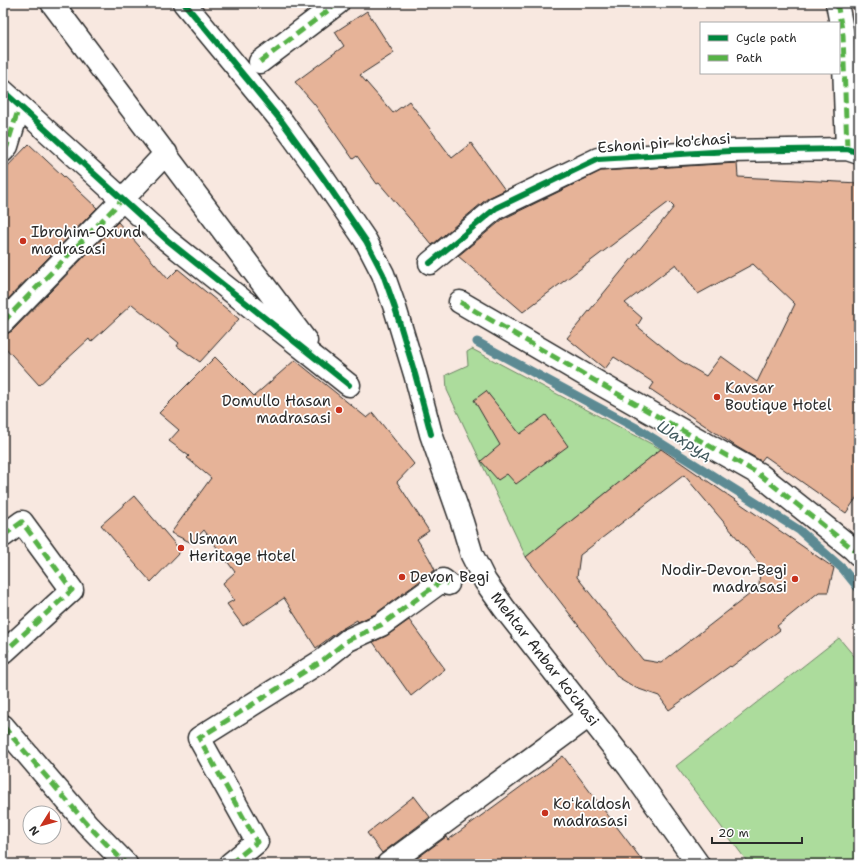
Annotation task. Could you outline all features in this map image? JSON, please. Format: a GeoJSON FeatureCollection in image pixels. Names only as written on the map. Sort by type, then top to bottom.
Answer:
{"type":"FeatureCollection","features":[{"type":"Feature","properties":{"kind":"street"},"geometry":{"type":"LineString","coordinates":[[52,3],[324,365]]}},
{"type":"Feature","properties":{"kind":"street","name":"Mehtar Anbar ko'chasi"},"geometry":{"type":"LineString","coordinates":[[184,3],[283,124],[323,178],[366,242],[383,274],[415,374],[431,434],[472,555],[485,581],[504,608],[629,767],[698,864]]}},
{"type":"Feature","properties":{"kind":"street"},"geometry":{"type":"LineString","coordinates":[[260,62],[338,3]]}},
{"type":"Feature","properties":{"kind":"street"},"geometry":{"type":"LineString","coordinates":[[837,3],[843,35],[853,151]]}},
{"type":"Feature","properties":{"kind":"street"},"geometry":{"type":"LineString","coordinates":[[3,91],[167,240],[349,385]]}},
{"type":"Feature","properties":{"kind":"street"},"geometry":{"type":"LineString","coordinates":[[3,151],[7,146],[20,107]]}},
{"type":"Feature","properties":{"kind":"street","name":"Eshoni pir ko'chasi"},"geometry":{"type":"LineString","coordinates":[[430,263],[496,208],[598,159],[730,151],[853,151]]}},
{"type":"Feature","properties":{"kind":"street"},"geometry":{"type":"LineString","coordinates":[[3,322],[166,153]]}},
{"type":"Feature","properties":{"kind":"street"},"geometry":{"type":"LineString","coordinates":[[460,302],[604,386],[760,474],[859,555]]}},
{"type":"Feature","properties":{"kind":"street"},"geometry":{"type":"LineString","coordinates":[[3,536],[22,522],[72,590],[3,653]]}},
{"type":"Feature","properties":{"kind":"street"},"geometry":{"type":"LineString","coordinates":[[230,864],[257,842],[199,738],[323,660],[348,640],[381,625],[443,580],[448,584]]}},
{"type":"Feature","properties":{"kind":"street"},"geometry":{"type":"LineString","coordinates":[[388,864],[589,716]]}},
{"type":"Feature","properties":{"kind":"street"},"geometry":{"type":"LineString","coordinates":[[3,726],[87,824],[126,864]]}},
{"type":"Feature","properties":{"kind":"green space"},"geometry":{"type":"Polygon","coordinates":[[[472,349],[661,449],[526,557],[447,390],[446,375],[468,365],[467,352],[472,349]]]}},
{"type":"Feature","properties":{"kind":"green space"},"geometry":{"type":"Polygon","coordinates":[[[839,638],[859,662],[859,862],[857,864],[749,864],[676,766],[839,638]]]}},
{"type":"Feature","properties":{"kind":"building"},"geometry":{"type":"Polygon","coordinates":[[[367,11],[394,53],[360,75],[393,113],[409,101],[452,158],[471,143],[505,190],[488,198],[432,245],[379,183],[377,184],[357,156],[353,159],[315,105],[295,82],[344,46],[335,32],[367,11]]]}},
{"type":"Feature","properties":{"kind":"building","name":"Ibrohim-Oxund madrasasi"},"geometry":{"type":"Polygon","coordinates":[[[29,144],[97,208],[3,304],[3,171],[29,144]]]}},
{"type":"Feature","properties":{"kind":"building"},"geometry":{"type":"Polygon","coordinates":[[[737,163],[738,177],[859,183],[859,494],[846,513],[765,456],[761,461],[737,447],[650,389],[654,383],[614,357],[605,369],[567,338],[674,207],[669,202],[523,312],[458,256],[503,219],[601,171],[737,163]],[[676,264],[625,303],[642,318],[637,326],[679,360],[706,376],[721,356],[757,382],[795,304],[753,264],[698,294],[676,264]]]}},
{"type":"Feature","properties":{"kind":"building"},"geometry":{"type":"Polygon","coordinates":[[[118,222],[168,279],[178,269],[239,319],[200,362],[177,346],[179,343],[132,304],[91,342],[89,339],[39,385],[3,345],[3,334],[7,334],[12,331],[118,222]]]}},
{"type":"Feature","properties":{"kind":"building"},"geometry":{"type":"Polygon","coordinates":[[[215,357],[254,396],[295,360],[367,418],[373,413],[414,464],[397,482],[429,531],[417,539],[435,570],[375,614],[358,622],[357,620],[340,630],[316,648],[284,598],[243,626],[227,604],[234,600],[223,583],[235,572],[204,530],[192,543],[171,533],[211,478],[187,458],[189,456],[169,441],[179,430],[159,413],[215,357]]]}},
{"type":"Feature","properties":{"kind":"building"},"geometry":{"type":"Polygon","coordinates":[[[486,391],[520,434],[546,415],[568,446],[516,484],[507,474],[498,480],[481,461],[500,445],[474,400],[486,391]]]}},
{"type":"Feature","properties":{"kind":"building","name":"Nodir-Devon-Begi madrasasi"},"geometry":{"type":"Polygon","coordinates":[[[661,449],[834,568],[828,592],[819,592],[777,626],[780,630],[731,667],[730,666],[669,710],[659,696],[636,688],[618,677],[526,557],[661,449]],[[684,475],[580,555],[577,577],[643,660],[661,663],[759,587],[760,565],[684,475]]]}},
{"type":"Feature","properties":{"kind":"building"},"geometry":{"type":"Polygon","coordinates":[[[134,496],[181,551],[151,582],[101,525],[134,496]]]}},
{"type":"Feature","properties":{"kind":"building"},"geometry":{"type":"Polygon","coordinates":[[[409,620],[445,669],[411,696],[373,642],[388,635],[409,620]]]}},
{"type":"Feature","properties":{"kind":"building","name":"Koʻkaldosh madrasasi"},"geometry":{"type":"Polygon","coordinates":[[[563,756],[645,864],[409,864],[446,837],[448,840],[563,756]]]}},
{"type":"Feature","properties":{"kind":"building"},"geometry":{"type":"Polygon","coordinates":[[[414,796],[430,817],[382,853],[367,833],[414,796]]]}},
{"type":"Feature","properties":{"kind":"waterway","name":"Шахруд"},"geometry":{"type":"LineString","coordinates":[[477,342],[640,430],[799,530],[843,569],[859,589]]}},
{"type":"Feature","properties":{"kind":"marked path"},"geometry":{"type":"LineString","coordinates":[[260,62],[338,3]]}},
{"type":"Feature","properties":{"kind":"marked path"},"geometry":{"type":"LineString","coordinates":[[837,3],[843,35],[847,149]]}},
{"type":"Feature","properties":{"kind":"marked path"},"geometry":{"type":"LineString","coordinates":[[3,151],[7,146],[19,107]]}},
{"type":"Feature","properties":{"kind":"marked path"},"geometry":{"type":"LineString","coordinates":[[3,322],[122,200]]}},
{"type":"Feature","properties":{"kind":"marked path"},"geometry":{"type":"LineString","coordinates":[[460,302],[759,474],[859,555]]}},
{"type":"Feature","properties":{"kind":"marked path"},"geometry":{"type":"LineString","coordinates":[[3,536],[22,522],[72,590],[3,653]]}},
{"type":"Feature","properties":{"kind":"marked path"},"geometry":{"type":"LineString","coordinates":[[230,864],[257,842],[199,738],[323,660],[348,640],[381,625],[443,580],[448,584]]}},
{"type":"Feature","properties":{"kind":"marked path"},"geometry":{"type":"LineString","coordinates":[[3,726],[87,824],[126,864]]}},
{"type":"Feature","properties":{"kind":"cycle path"},"geometry":{"type":"LineString","coordinates":[[184,3],[283,123],[366,241],[383,274],[395,308],[431,434]]}},
{"type":"Feature","properties":{"kind":"cycle path"},"geometry":{"type":"LineString","coordinates":[[3,91],[167,240],[349,385]]}},
{"type":"Feature","properties":{"kind":"cycle path"},"geometry":{"type":"LineString","coordinates":[[430,263],[496,208],[598,159],[730,151],[847,149],[859,153]]}},
{"type":"Feature","properties":{"kind":"place","name":"Ibrohim-Oxund madrasasi"},"geometry":{"type":"Point","coordinates":[23,241]}},
{"type":"Feature","properties":{"kind":"place","name":"Kavsar Boutique Hotel"},"geometry":{"type":"Point","coordinates":[717,397]}},
{"type":"Feature","properties":{"kind":"place","name":"Domullo Hasan madrasasi"},"geometry":{"type":"Point","coordinates":[339,410]}},
{"type":"Feature","properties":{"kind":"place","name":"Usman Heritage Hotel"},"geometry":{"type":"Point","coordinates":[181,548]}},
{"type":"Feature","properties":{"kind":"place","name":"Devon Begi"},"geometry":{"type":"Point","coordinates":[402,577]}},
{"type":"Feature","properties":{"kind":"place","name":"Nodir-Devon-Begi madrasasi"},"geometry":{"type":"Point","coordinates":[795,579]}},
{"type":"Feature","properties":{"kind":"place","name":"Koʻkaldosh madrasasi"},"geometry":{"type":"Point","coordinates":[545,813]}}]}
